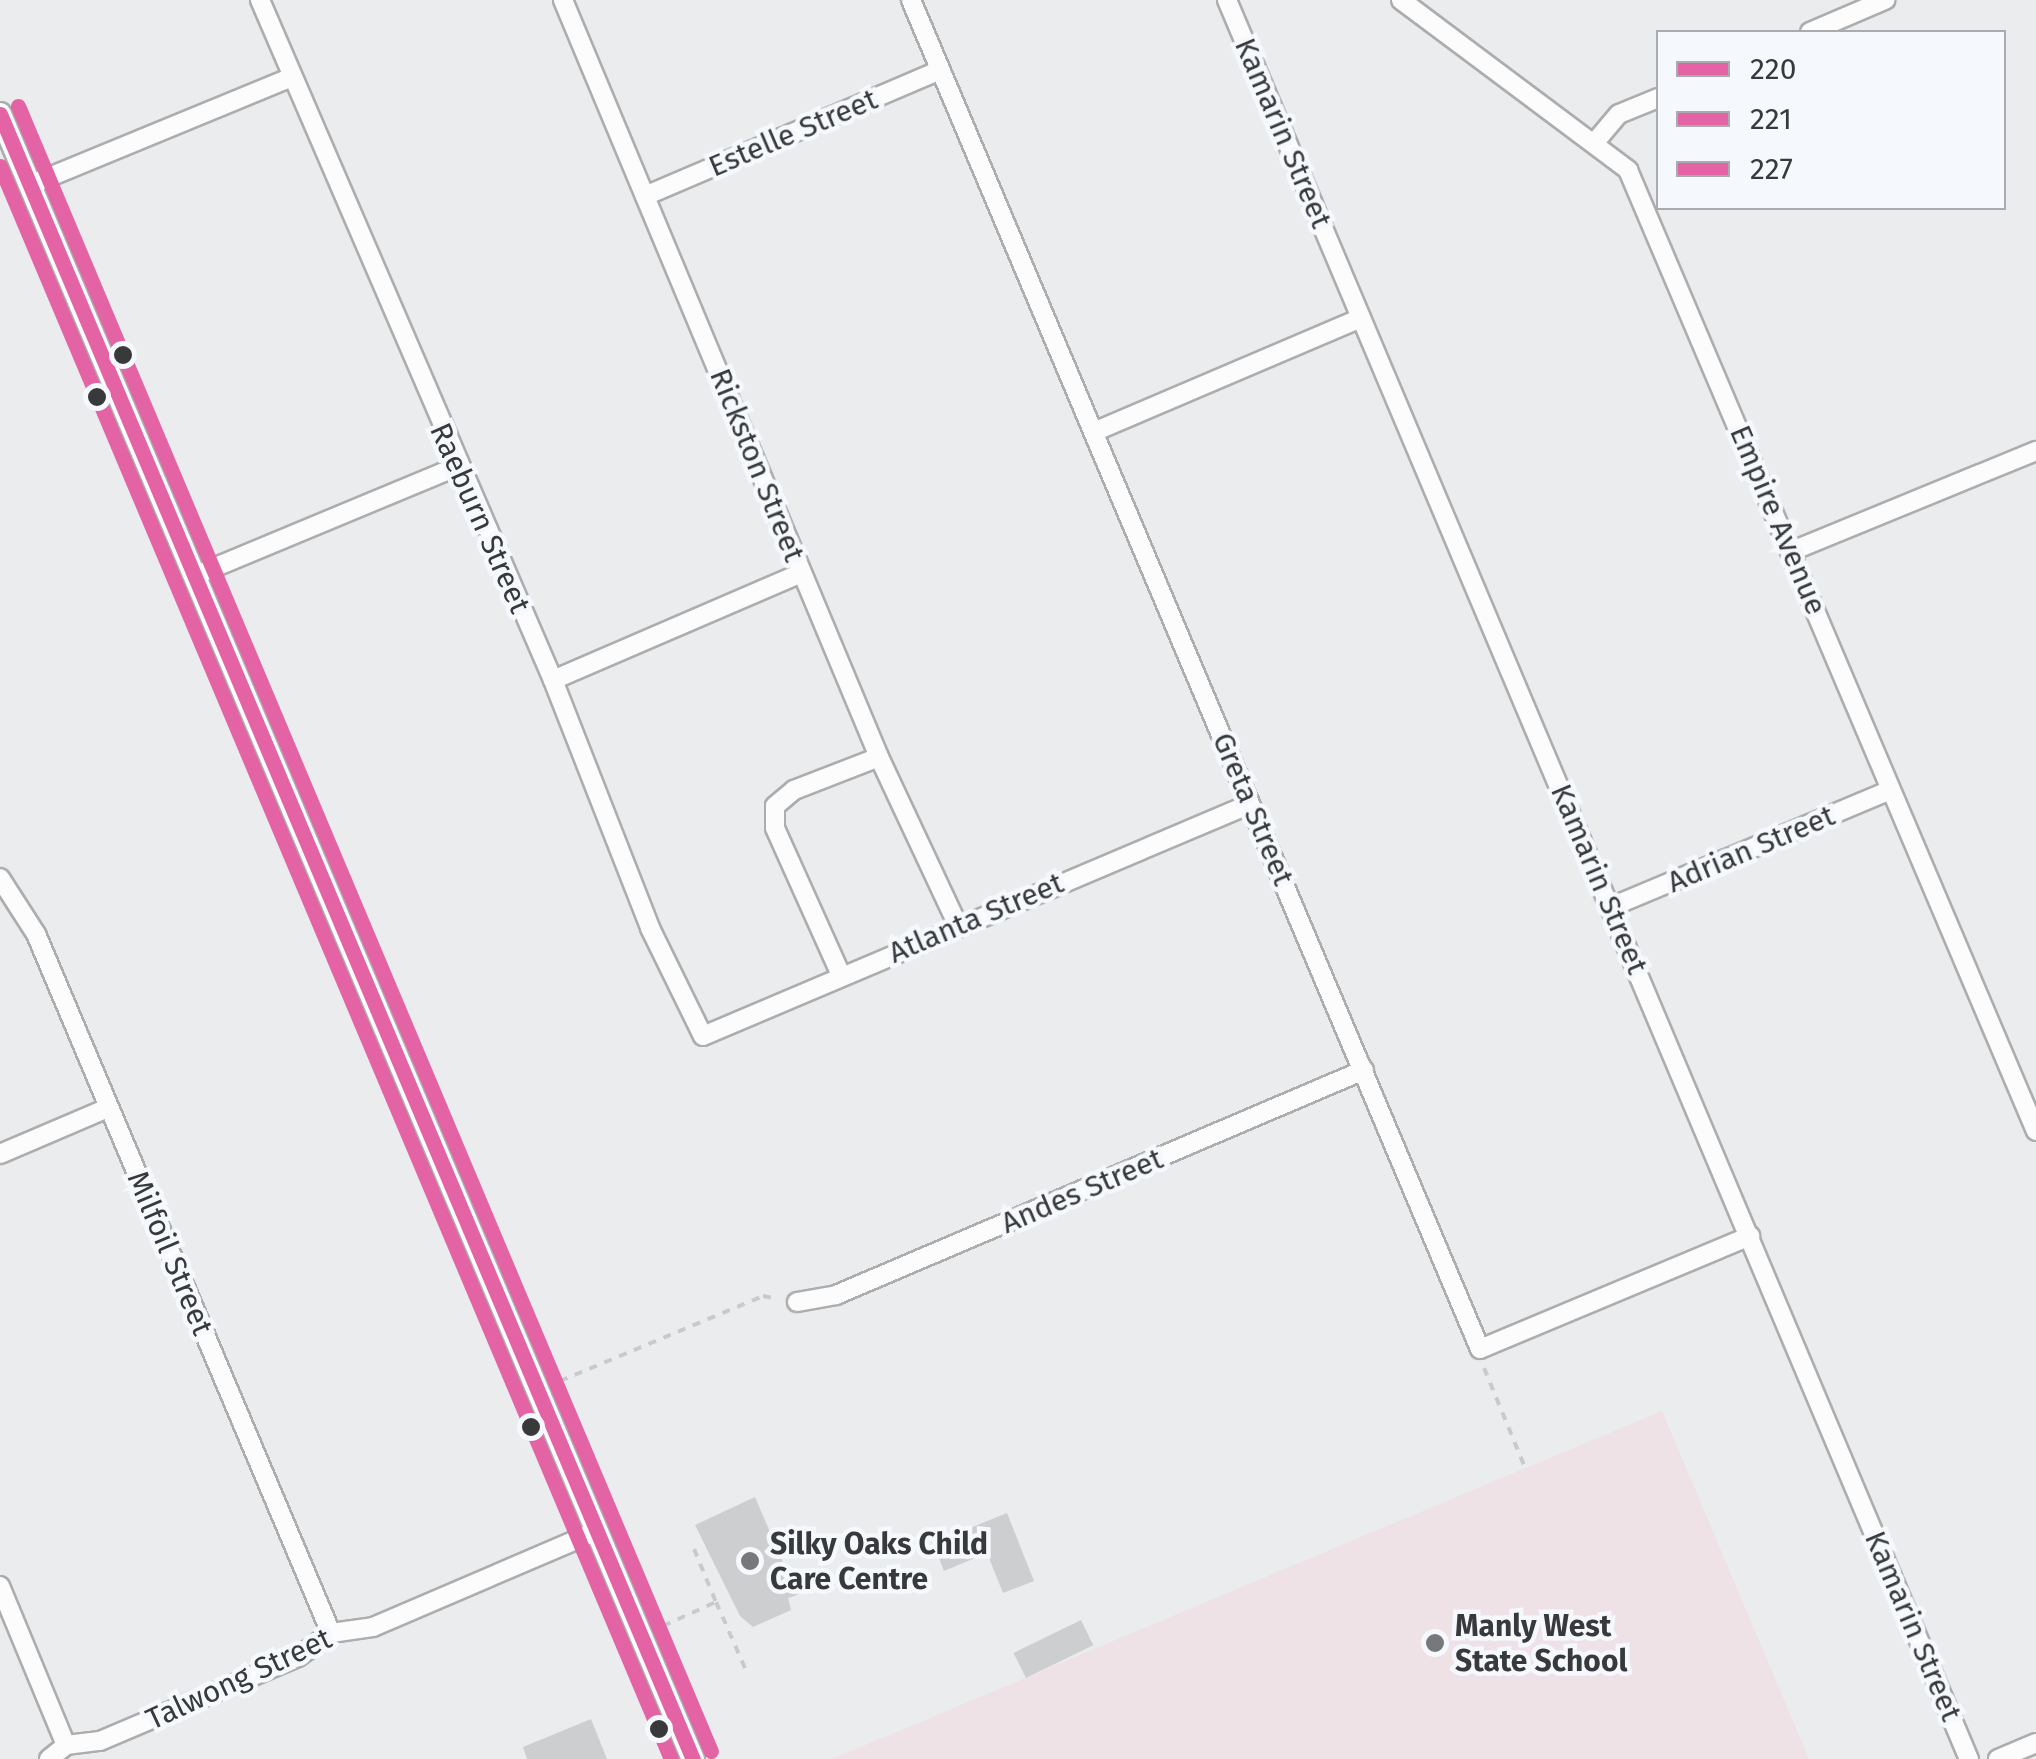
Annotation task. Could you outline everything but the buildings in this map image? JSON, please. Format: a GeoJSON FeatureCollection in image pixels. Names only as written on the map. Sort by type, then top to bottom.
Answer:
{"type":"FeatureCollection","features":[{"type":"Feature","properties":{"kind":"main road"},"geometry":{"type":"LineString","coordinates":[[0,114],[693,1759]]}},
{"type":"Feature","properties":{"kind":"street","name":"Raeburn Street"},"geometry":{"type":"LineString","coordinates":[[260,0],[456,467],[553,680],[650,928],[703,1036]]}},
{"type":"Feature","properties":{"kind":"street","name":"Rickston Street"},"geometry":{"type":"LineString","coordinates":[[562,0],[880,757],[958,926]]}},
{"type":"Feature","properties":{"kind":"street","name":"Greta Street"},"geometry":{"type":"LineString","coordinates":[[911,0],[1480,1349]]}},
{"type":"Feature","properties":{"kind":"street","name":"Kamarin Street"},"geometry":{"type":"LineString","coordinates":[[1227,0],[1969,1759]]}},
{"type":"Feature","properties":{"kind":"street","name":"Empire Avenue"},"geometry":{"type":"LineString","coordinates":[[1401,0],[1596,141],[1628,170],[2036,1132]]}},
{"type":"Feature","properties":{"kind":"street"},"geometry":{"type":"LineString","coordinates":[[1815,30],[1885,0]]}},
{"type":"Feature","properties":{"kind":"street","name":"Estelle Street"},"geometry":{"type":"LineString","coordinates":[[646,196],[940,70]]}},
{"type":"Feature","properties":{"kind":"street"},"geometry":{"type":"LineString","coordinates":[[30,184],[292,77]]}},
{"type":"Feature","properties":{"kind":"street"},"geometry":{"type":"LineString","coordinates":[[1596,141],[1619,114],[1656,99]]}},
{"type":"Feature","properties":{"kind":"street"},"geometry":{"type":"LineString","coordinates":[[1096,431],[1361,318]]}},
{"type":"Feature","properties":{"kind":"street"},"geometry":{"type":"LineString","coordinates":[[1792,551],[2036,452]]}},
{"type":"Feature","properties":{"kind":"street"},"geometry":{"type":"LineString","coordinates":[[194,576],[456,467]]}},
{"type":"Feature","properties":{"kind":"street"},"geometry":{"type":"LineString","coordinates":[[553,680],[801,572]]}},
{"type":"Feature","properties":{"kind":"street"},"geometry":{"type":"LineString","coordinates":[[840,974],[775,828],[775,806],[794,790],[880,757]]}},
{"type":"Feature","properties":{"kind":"street","name":"Adrian Street"},"geometry":{"type":"LineString","coordinates":[[1611,907],[1890,790]]}},
{"type":"Feature","properties":{"kind":"street","name":"Atlanta Street"},"geometry":{"type":"LineString","coordinates":[[703,1036],[840,974],[1250,804]]}},
{"type":"Feature","properties":{"kind":"street","name":"Milfoil Street"},"geometry":{"type":"LineString","coordinates":[[0,878],[8,906],[36,934],[331,1633]]}},
{"type":"Feature","properties":{"kind":"street","name":"Andes Street"},"geometry":{"type":"LineString","coordinates":[[796,1302],[836,1295],[1364,1070]]}},
{"type":"Feature","properties":{"kind":"street"},"geometry":{"type":"LineString","coordinates":[[0,1154],[108,1108]]}},
{"type":"Feature","properties":{"kind":"street"},"geometry":{"type":"LineString","coordinates":[[1480,1349],[1750,1236]]}},
{"type":"Feature","properties":{"kind":"street","name":"Talwong Street"},"geometry":{"type":"LineString","coordinates":[[49,1759],[66,1745],[121,1733],[298,1657],[331,1633],[373,1628],[597,1531]]}},
{"type":"Feature","properties":{"kind":"street"},"geometry":{"type":"LineString","coordinates":[[0,1586],[66,1745]]}},
{"type":"Feature","properties":{"kind":"street"},"geometry":{"type":"LineString","coordinates":[[1998,1759],[2036,1743]]}},
{"type":"Feature","properties":{"kind":"path"},"geometry":{"type":"LineString","coordinates":[[560,1382],[763,1296],[796,1302]]}},
{"type":"Feature","properties":{"kind":"path"},"geometry":{"type":"LineString","coordinates":[[1480,1349],[1524,1464]]}},
{"type":"Feature","properties":{"kind":"path"},"geometry":{"type":"LineString","coordinates":[[694,1550],[748,1675]]}},
{"type":"Feature","properties":{"kind":"path"},"geometry":{"type":"LineString","coordinates":[[663,1626],[716,1602]]}},
{"type":"Feature","properties":{"kind":"shaded area","name":"Manly West State School"},"geometry":{"type":"Polygon","coordinates":[[[1662,1411],[1809,1759],[832,1759],[1387,1526],[1662,1411]]]}},
{"type":"Feature","properties":{"kind":"transit line","name":"227"},"geometry":{"type":"LineString","coordinates":[[18,106],[711,1751]]}},
{"type":"Feature","properties":{"kind":"transit line","name":"220"},"geometry":{"type":"LineString","coordinates":[[0,114],[693,1759]]}},
{"type":"Feature","properties":{"kind":"transit line","name":"221"},"geometry":{"type":"LineString","coordinates":[[0,166],[671,1759]]}},
{"type":"Feature","properties":{"kind":"place","name":"Silky Oaks Child Care Centre"},"geometry":{"type":"Point","coordinates":[750,1561]}},
{"type":"Feature","properties":{"kind":"place","name":"Manly West State School"},"geometry":{"type":"Point","coordinates":[1435,1643]}}]}
